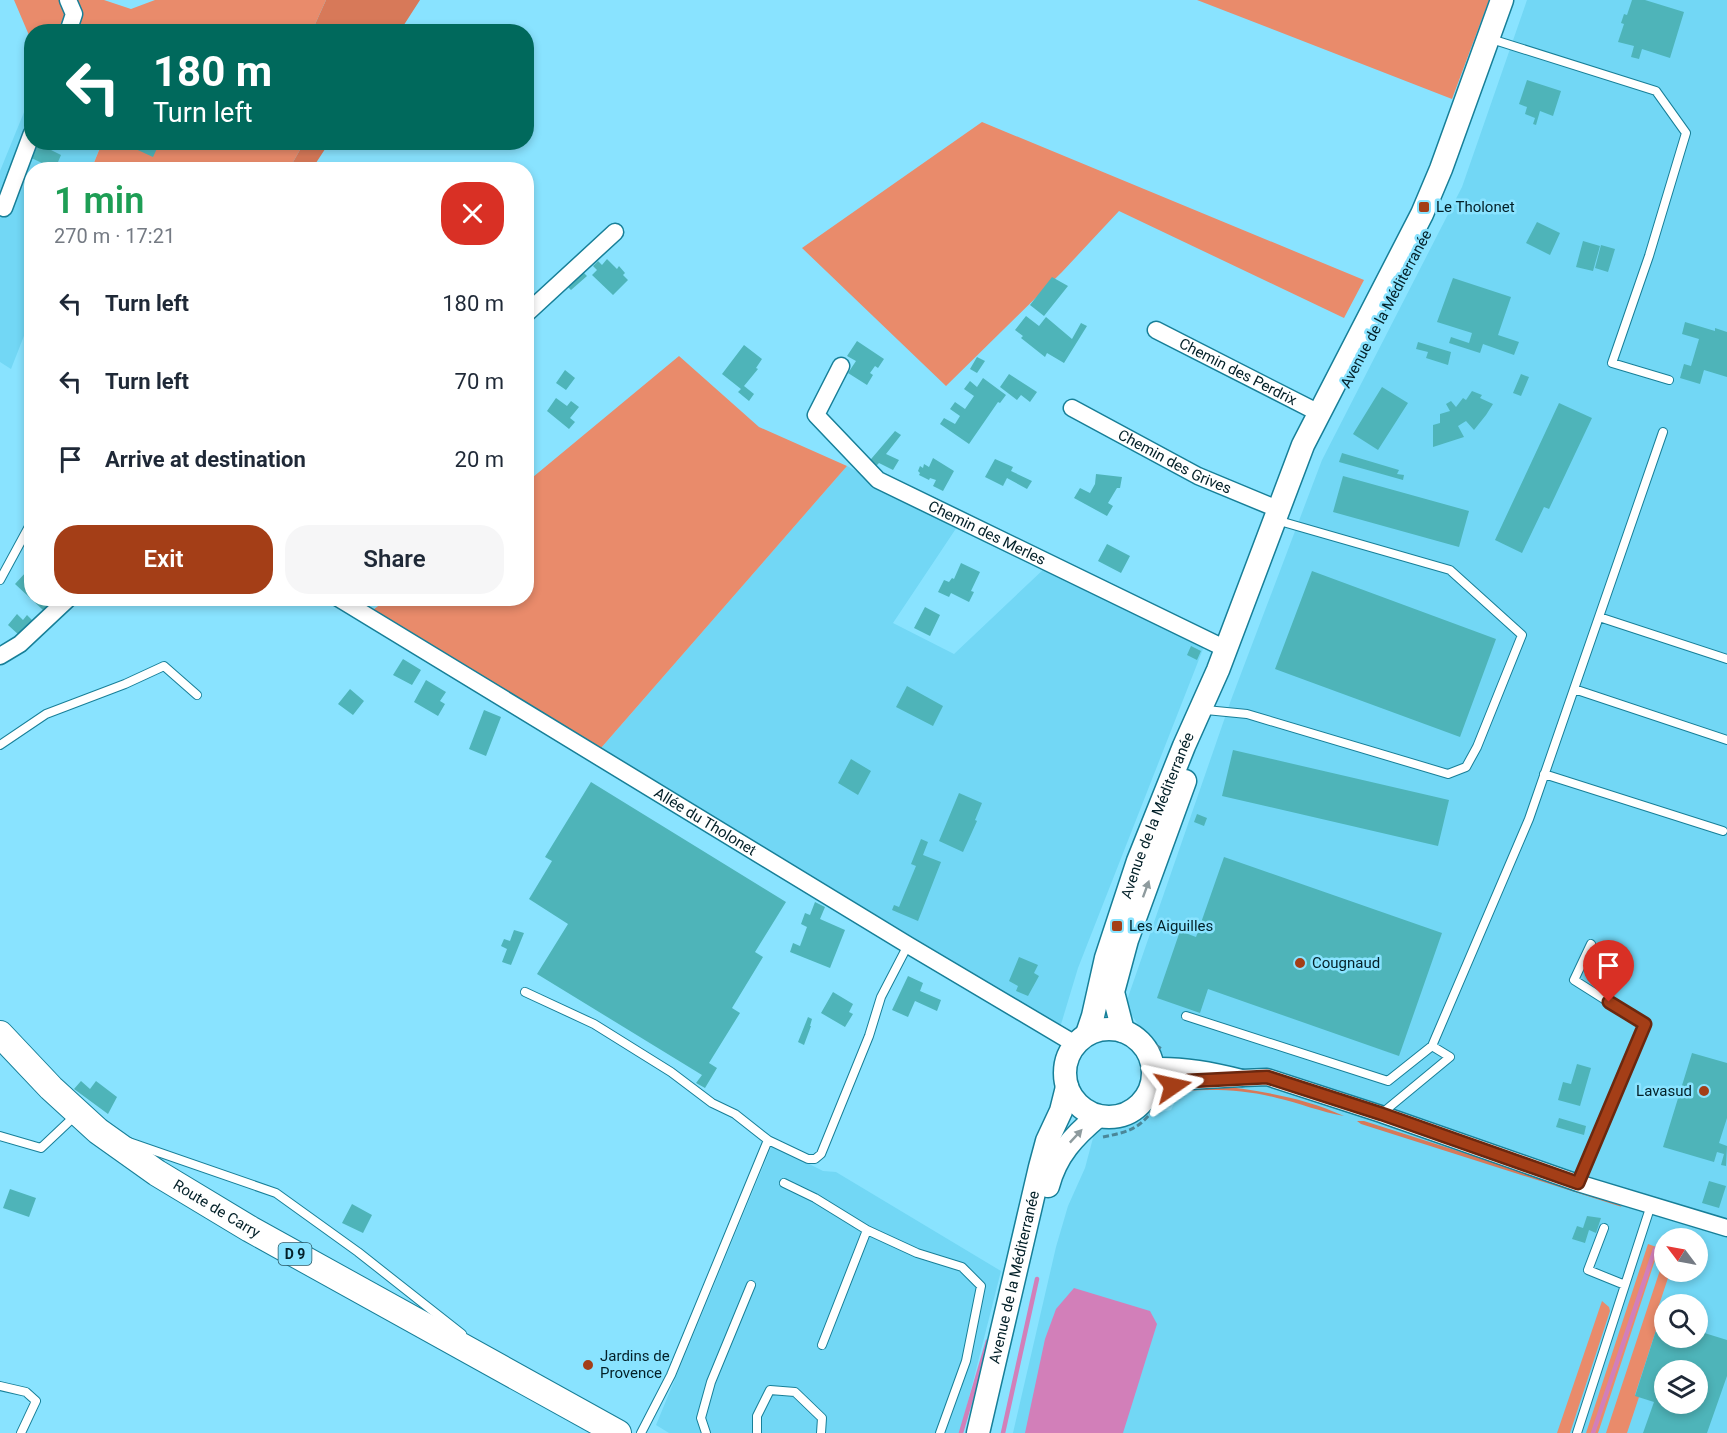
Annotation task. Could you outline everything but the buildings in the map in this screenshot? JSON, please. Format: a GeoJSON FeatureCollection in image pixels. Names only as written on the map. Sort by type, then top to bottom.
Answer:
{"type":"FeatureCollection","features":[{"type":"Feature","properties":{"kind":"main road","name":"Avenue de la Méditerranée"},"geometry":{"type":"LineString","coordinates":[[1278,515],[1402,285],[1452,174],[1494,39],[1502,0]]}},
{"type":"Feature","properties":{"kind":"main road","name":"Avenue de la Méditerranée"},"geometry":{"type":"LineString","coordinates":[[1123,1031],[1113,992],[1117,976],[1127,940],[1180,798],[1226,648],[1318,413],[1422,214],[1494,39],[1515,0]]}},
{"type":"Feature","properties":{"kind":"main road","name":"Avenue de la Méditerranée"},"geometry":{"type":"LineString","coordinates":[[1081,1039],[1093,1016],[1106,958],[1138,861],[1184,746],[1218,670]]}},
{"type":"Feature","properties":{"kind":"main road"},"geometry":{"type":"LineString","coordinates":[[1115,1028],[1123,1031],[1141,1041],[1149,1052],[1154,1066],[1153,1100],[1128,1114],[1113,1118],[1098,1116],[1084,1110],[1074,1100],[1067,1087],[1065,1072],[1068,1057],[1081,1039],[1100,1029],[1115,1028]]}},
{"type":"Feature","properties":{"kind":"main road","name":"Route de Carry"},"geometry":{"type":"LineString","coordinates":[[0,1034],[51,1088],[98,1131],[157,1173],[250,1229],[618,1433]]}},
{"type":"Feature","properties":{"kind":"main road","name":"Avenue de la Méditerranée"},"geometry":{"type":"LineString","coordinates":[[978,1433],[1040,1167],[1047,1141],[1061,1111],[1067,1087]]}},
{"type":"Feature","properties":{"kind":"main road","name":"Avenue de la Méditerranée"},"geometry":{"type":"LineString","coordinates":[[991,1433],[1051,1173],[1076,1134],[1098,1116]]}},
{"type":"Feature","properties":{"kind":"street"},"geometry":{"type":"LineString","coordinates":[[68,0],[74,14],[71,24]]}},
{"type":"Feature","properties":{"kind":"street"},"geometry":{"type":"LineString","coordinates":[[4,208],[26,150]]}},
{"type":"Feature","properties":{"kind":"street"},"geometry":{"type":"LineString","coordinates":[[534,307],[615,232]]}},
{"type":"Feature","properties":{"kind":"street","name":"Chemin des Perdrix"},"geometry":{"type":"LineString","coordinates":[[1156,330],[1318,413]]}},
{"type":"Feature","properties":{"kind":"street","name":"Chemin des Merles"},"geometry":{"type":"LineString","coordinates":[[841,366],[816,415],[878,480],[1226,648]]}},
{"type":"Feature","properties":{"kind":"street","name":"Chemin des Grives"},"geometry":{"type":"LineString","coordinates":[[1072,408],[1198,476],[1278,515]]}},
{"type":"Feature","properties":{"kind":"street"},"geometry":{"type":"LineString","coordinates":[[0,657],[20,644],[60,606]]}},
{"type":"Feature","properties":{"kind":"street","name":"Allée du Tholonet"},"geometry":{"type":"LineString","coordinates":[[351,606],[908,945],[1081,1039]]}},
{"type":"Feature","properties":{"kind":"street"},"geometry":{"type":"LineString","coordinates":[[1154,1066],[1172,1065],[1242,1078]]}},
{"type":"Feature","properties":{"kind":"street"},"geometry":{"type":"LineString","coordinates":[[1153,1100],[1188,1081],[1267,1077],[1382,1114],[1578,1183],[1727,1228]]}},
{"type":"Feature","properties":{"kind":"lane"},"geometry":{"type":"LineString","coordinates":[[1494,39],[1656,91],[1686,133],[1649,256],[1612,363],[1669,380]]}},
{"type":"Feature","properties":{"kind":"lane"},"geometry":{"type":"LineString","coordinates":[[1186,1016],[1388,1081],[1432,1046],[1529,819],[1663,432]]}},
{"type":"Feature","properties":{"kind":"lane"},"geometry":{"type":"LineString","coordinates":[[1206,710],[1247,714],[1448,774],[1466,767],[1477,747],[1522,635],[1450,570],[1278,515]]}},
{"type":"Feature","properties":{"kind":"lane"},"geometry":{"type":"LineString","coordinates":[[0,580],[24,536]]}},
{"type":"Feature","properties":{"kind":"lane"},"geometry":{"type":"LineString","coordinates":[[1599,617],[1727,659]]}},
{"type":"Feature","properties":{"kind":"lane"},"geometry":{"type":"LineString","coordinates":[[0,745],[46,714],[125,684],[164,666],[197,695]]}},
{"type":"Feature","properties":{"kind":"lane"},"geometry":{"type":"LineString","coordinates":[[1574,688],[1727,740]]}},
{"type":"Feature","properties":{"kind":"lane"},"geometry":{"type":"LineString","coordinates":[[1544,774],[1723,831]]}},
{"type":"Feature","properties":{"kind":"lane"},"geometry":{"type":"LineString","coordinates":[[1578,1183],[1645,1024],[1574,980],[1591,944]]}},
{"type":"Feature","properties":{"kind":"lane"},"geometry":{"type":"LineString","coordinates":[[525,992],[603,1030],[671,1072],[712,1103],[735,1114],[768,1140],[808,1159],[815,1159],[821,1154],[869,1036],[881,997],[908,945]]}},
{"type":"Feature","properties":{"kind":"lane"},"geometry":{"type":"LineString","coordinates":[[1382,1114],[1450,1057],[1432,1046]]}},
{"type":"Feature","properties":{"kind":"lane"},"geometry":{"type":"LineString","coordinates":[[0,1136],[41,1148],[78,1113]]}},
{"type":"Feature","properties":{"kind":"lane"},"geometry":{"type":"LineString","coordinates":[[98,1131],[276,1193],[357,1252],[517,1377]]}},
{"type":"Feature","properties":{"kind":"lane"},"geometry":{"type":"LineString","coordinates":[[641,1433],[671,1375],[768,1140]]}},
{"type":"Feature","properties":{"kind":"lane"},"geometry":{"type":"LineString","coordinates":[[784,1183],[815,1198],[867,1230],[917,1253],[962,1267],[981,1286],[966,1361],[940,1433]]}},
{"type":"Feature","properties":{"kind":"lane"},"geometry":{"type":"LineString","coordinates":[[1577,1433],[1652,1204]]}},
{"type":"Feature","properties":{"kind":"lane"},"geometry":{"type":"LineString","coordinates":[[1604,1228],[1588,1270],[1625,1285]]}},
{"type":"Feature","properties":{"kind":"lane"},"geometry":{"type":"LineString","coordinates":[[822,1346],[867,1230]]}},
{"type":"Feature","properties":{"kind":"lane"},"geometry":{"type":"LineString","coordinates":[[706,1433],[701,1418],[711,1382],[751,1285]]}},
{"type":"Feature","properties":{"kind":"lane"},"geometry":{"type":"LineString","coordinates":[[0,1386],[26,1392],[36,1401],[21,1433]]}},
{"type":"Feature","properties":{"kind":"lane"},"geometry":{"type":"LineString","coordinates":[[757,1433],[757,1416],[770,1390],[795,1392],[822,1418],[820,1433]]}},
{"type":"Feature","properties":{"kind":"path"},"geometry":{"type":"LineString","coordinates":[[1095,1139],[1130,1131],[1143,1124],[1153,1100]]}},
{"type":"Feature","properties":{"kind":"shaded area"},"geometry":{"type":"Polygon","coordinates":[[[14,0],[104,0],[131,9],[155,0],[326,0],[315,24],[24,24],[14,0]]]}},
{"type":"Feature","properties":{"kind":"shaded area"},"geometry":{"type":"Polygon","coordinates":[[[326,0],[420,0],[405,24],[315,24],[326,0]]]}},
{"type":"Feature","properties":{"kind":"shaded area"},"geometry":{"type":"Polygon","coordinates":[[[1197,0],[1489,0],[1452,99],[1197,0]]]}},
{"type":"Feature","properties":{"kind":"shaded area"},"geometry":{"type":"Polygon","coordinates":[[[1527,0],[1727,0],[1727,1433],[1013,1433],[1056,1247],[1068,1206],[1085,1168],[1097,1123],[1171,1110],[1177,1097],[1168,1061],[1125,1006],[1231,700],[1322,460],[1462,187],[1527,0]]]}},
{"type":"Feature","properties":{"kind":"shaded area"},"geometry":{"type":"Polygon","coordinates":[[[24,112],[24,150],[99,150],[94,162],[24,162],[24,336],[11,369],[0,362],[0,171],[24,112]]]}},
{"type":"Feature","properties":{"kind":"shaded area"},"geometry":{"type":"Polygon","coordinates":[[[982,122],[1364,280],[1344,318],[1119,211],[1062,272],[946,386],[802,248],[982,122]]]}},
{"type":"Feature","properties":{"kind":"shaded area"},"geometry":{"type":"Polygon","coordinates":[[[99,150],[300,150],[293,162],[94,162],[99,150]]]}},
{"type":"Feature","properties":{"kind":"shaded area"},"geometry":{"type":"Polygon","coordinates":[[[300,150],[324,150],[317,162],[293,162],[300,150]]]}},
{"type":"Feature","properties":{"kind":"shaded area"},"geometry":{"type":"Polygon","coordinates":[[[679,356],[759,427],[847,466],[601,748],[373,610],[378,606],[534,606],[534,476],[679,356]]]}},
{"type":"Feature","properties":{"kind":"shaded area"},"geometry":{"type":"Polygon","coordinates":[[[847,466],[957,527],[893,623],[954,654],[1046,567],[1205,644],[1078,968],[1059,1031],[595,755],[847,466]]]}},
{"type":"Feature","properties":{"kind":"shaded area"},"geometry":{"type":"Polygon","coordinates":[[[1215,1085],[1297,1099],[1344,1116],[1254,1093],[1219,1090],[1184,1091],[1183,1088],[1215,1085]]]}},
{"type":"Feature","properties":{"kind":"shaded area"},"geometry":{"type":"Polygon","coordinates":[[[1357,1121],[1364,1121],[1615,1201],[1622,1207],[1361,1124],[1357,1121]]]}},
{"type":"Feature","properties":{"kind":"shaded area"},"geometry":{"type":"Polygon","coordinates":[[[772,1145],[823,1171],[836,1172],[1001,1271],[960,1433],[669,1433],[656,1425],[772,1145]]]}},
{"type":"Feature","properties":{"kind":"shaded area"},"geometry":{"type":"Polygon","coordinates":[[[1648,1244],[1654,1246],[1654,1263],[1598,1433],[1586,1433],[1648,1244]]]}},
{"type":"Feature","properties":{"kind":"shaded area"},"geometry":{"type":"Polygon","coordinates":[[[1656,1282],[1667,1282],[1663,1294],[1654,1294],[1654,1336],[1635,1395],[1639,1397],[1627,1433],[1606,1433],[1656,1282]]]}},
{"type":"Feature","properties":{"kind":"shaded area"},"geometry":{"type":"Polygon","coordinates":[[[1074,1288],[1150,1311],[1157,1324],[1123,1433],[1025,1433],[1045,1339],[1056,1309],[1074,1288]]]}},
{"type":"Feature","properties":{"kind":"shaded area"},"geometry":{"type":"Polygon","coordinates":[[[1602,1301],[1610,1311],[1570,1433],[1557,1433],[1602,1301]]]}},
{"type":"Feature","properties":{"kind":"waterway"},"geometry":{"type":"LineString","coordinates":[[1593,1433],[1654,1252]]}},
{"type":"Feature","properties":{"kind":"waterway"},"geometry":{"type":"LineString","coordinates":[[1003,1433],[1037,1279]]}},
{"type":"Feature","properties":{"kind":"waterway"},"geometry":{"type":"LineString","coordinates":[[961,1433],[988,1341]]}},
{"type":"Feature","properties":{"kind":"place","name":"Le Tholonet"},"geometry":{"type":"Point","coordinates":[1424,207]}},
{"type":"Feature","properties":{"kind":"place","name":"Les Aiguilles"},"geometry":{"type":"Point","coordinates":[1117,926]}},
{"type":"Feature","properties":{"kind":"place","name":"Cougnaud"},"geometry":{"type":"Point","coordinates":[1300,963]}},
{"type":"Feature","properties":{"kind":"place","name":"Lavasud"},"geometry":{"type":"Point","coordinates":[1704,1091]}},
{"type":"Feature","properties":{"kind":"place","name":"Jardins de Provence"},"geometry":{"type":"Point","coordinates":[588,1365]}},
{"type":"Feature","properties":{"kind":"route"},"geometry":{"type":"LineString","coordinates":[[1173,1086],[1188,1081],[1267,1077],[1382,1114],[1578,1183],[1645,1024],[1609,1002]]}}]}
